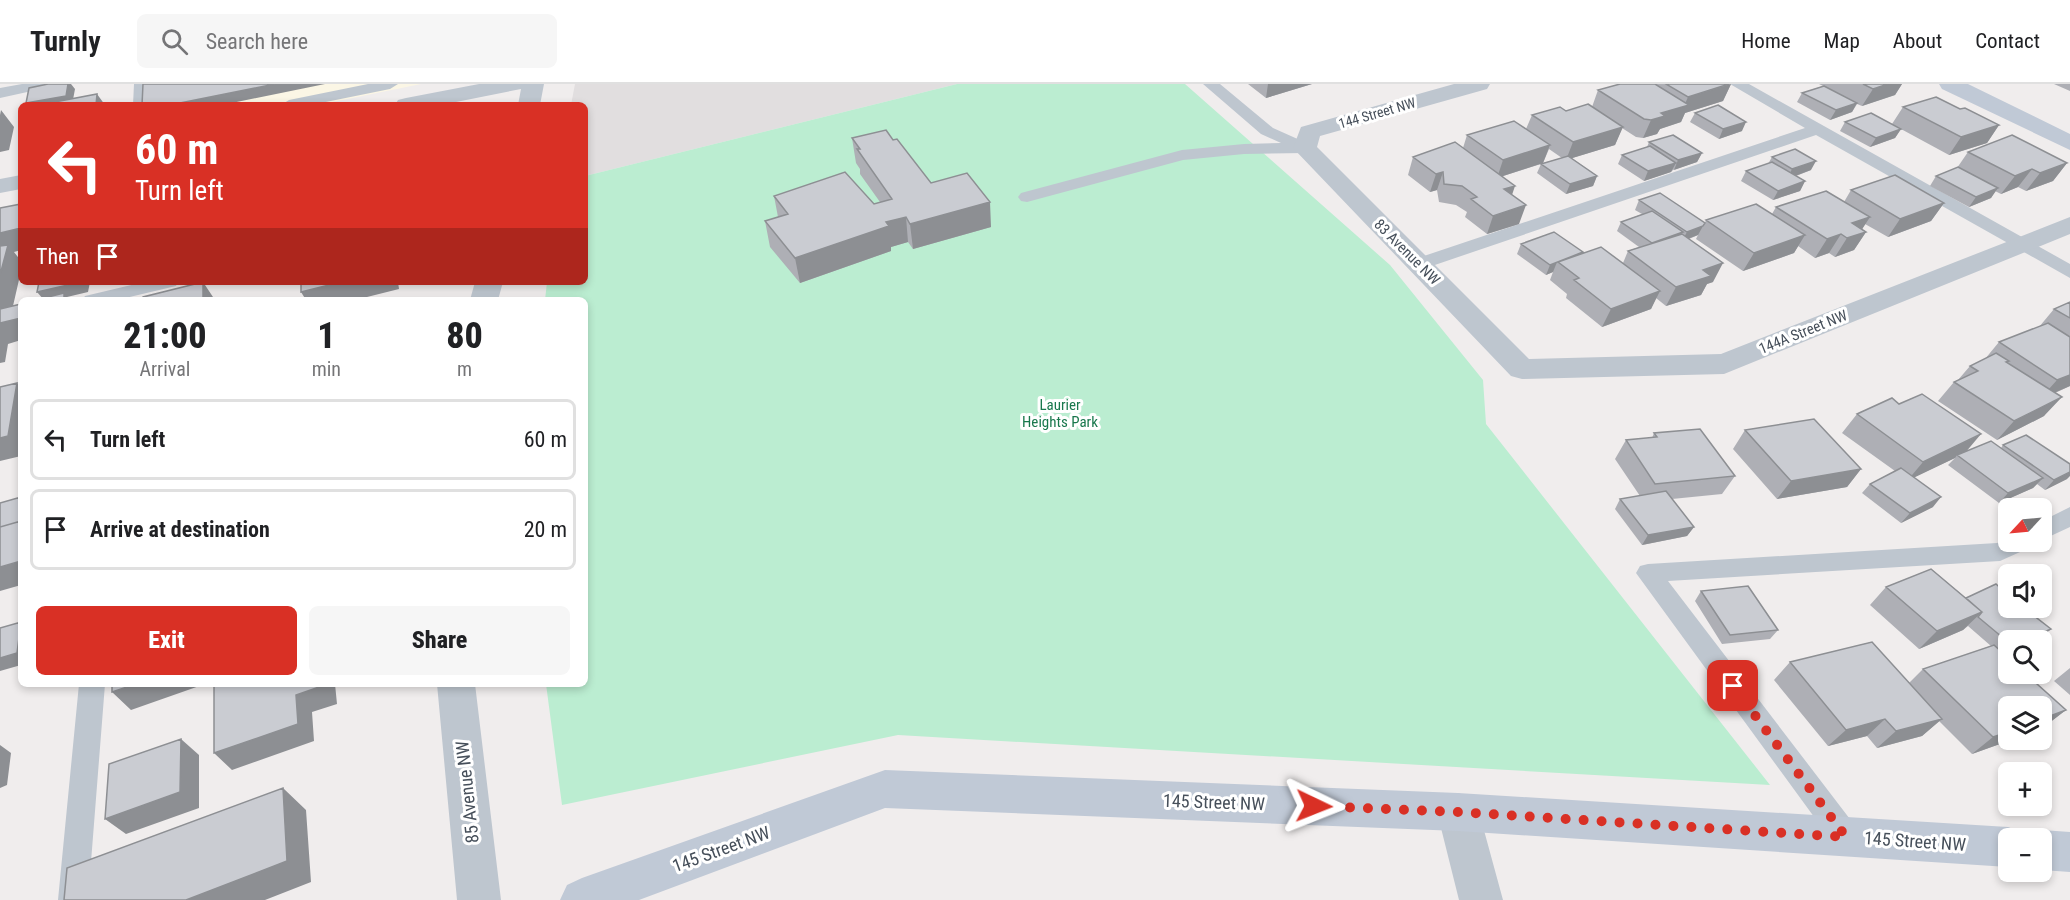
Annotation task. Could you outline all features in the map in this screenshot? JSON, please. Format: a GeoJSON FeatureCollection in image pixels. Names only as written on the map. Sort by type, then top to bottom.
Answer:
{"type":"FeatureCollection","features":[{"type":"Feature","properties":{"kind":"street"},"geometry":{"type":"LineString","coordinates":[[421,102],[514,84]]}},
{"type":"Feature","properties":{"kind":"street"},"geometry":{"type":"LineString","coordinates":[[530,102],[533,84]]}},
{"type":"Feature","properties":{"kind":"street","name":"144 Street NW"},"geometry":{"type":"LineString","coordinates":[[1307,140],[1479,84]]}},
{"type":"Feature","properties":{"kind":"street"},"geometry":{"type":"LineString","coordinates":[[1950,84],[2070,143]]}},
{"type":"Feature","properties":{"kind":"street","name":"83 Avenue NW"},"geometry":{"type":"LineString","coordinates":[[1307,140],[1419,264],[1522,369]]}},
{"type":"Feature","properties":{"kind":"street"},"geometry":{"type":"LineString","coordinates":[[0,186],[18,183]]}},
{"type":"Feature","properties":{"kind":"street","name":"144A Street NW"},"geometry":{"type":"LineString","coordinates":[[1522,369],[1724,364],[2070,225]]}},
{"type":"Feature","properties":{"kind":"street","name":"85 Avenue NW"},"geometry":{"type":"LineString","coordinates":[[456,687],[478,900]]}},
{"type":"Feature","properties":{"kind":"street","name":"145 Street NW"},"geometry":{"type":"LineString","coordinates":[[582,900],[885,789],[1458,812],[1998,847]]}},
{"type":"Feature","properties":{"kind":"street"},"geometry":{"type":"LineString","coordinates":[[1458,812],[1481,900]]}},
{"type":"Feature","properties":{"kind":"street"},"geometry":{"type":"LineString","coordinates":[[2052,851],[2070,852]]}},
{"type":"Feature","properties":{"kind":"lane"},"geometry":{"type":"LineString","coordinates":[[0,93],[45,84]]}},
{"type":"Feature","properties":{"kind":"lane"},"geometry":{"type":"LineString","coordinates":[[141,102],[142,84]]}},
{"type":"Feature","properties":{"kind":"lane"},"geometry":{"type":"LineString","coordinates":[[303,102],[387,84],[390,102]]}},
{"type":"Feature","properties":{"kind":"lane"},"geometry":{"type":"LineString","coordinates":[[1211,84],[1267,131],[1307,140]]}},
{"type":"Feature","properties":{"kind":"lane"},"geometry":{"type":"LineString","coordinates":[[1738,84],[2070,272]]}},
{"type":"Feature","properties":{"kind":"lane"},"geometry":{"type":"LineString","coordinates":[[1419,264],[1818,129]]}},
{"type":"Feature","properties":{"kind":"lane"},"geometry":{"type":"LineString","coordinates":[[1027,197],[1182,155],[1307,140]]}},
{"type":"Feature","properties":{"kind":"lane"},"geometry":{"type":"LineString","coordinates":[[103,297],[155,285]]}},
{"type":"Feature","properties":{"kind":"lane"},"geometry":{"type":"LineString","coordinates":[[2052,526],[2070,516]]}},
{"type":"Feature","properties":{"kind":"lane"},"geometry":{"type":"LineString","coordinates":[[1846,837],[1648,573],[2000,552]]}},
{"type":"Feature","properties":{"kind":"lane"},"geometry":{"type":"LineString","coordinates":[[73,900],[92,687]]}},
{"type":"Feature","properties":{"kind":"shaded area"},"geometry":{"type":"Polygon","coordinates":[[[155,84],[421,84],[333,102],[156,102],[155,84]]]}},
{"type":"Feature","properties":{"kind":"shaded area"},"geometry":{"type":"Polygon","coordinates":[[[575,84],[957,84],[588,175],[588,102],[572,102],[575,84]]]}},
{"type":"Feature","properties":{"kind":"green space","name":"Laurier Heights Park"},"geometry":{"type":"Polygon","coordinates":[[[957,84],[1185,84],[1390,265],[1483,380],[1486,424],[1770,785],[898,735],[562,805],[546,687],[588,687],[588,297],[545,297],[547,285],[588,285],[588,175],[957,84]]]}},
{"type":"Feature","properties":{"kind":"building"},"geometry":{"type":"Polygon","coordinates":[[[48,84],[68,84],[66,96],[26,102],[29,88],[48,84]]]}},
{"type":"Feature","properties":{"kind":"building"},"geometry":{"type":"Polygon","coordinates":[[[143,84],[275,84],[185,102],[142,102],[143,84]]]}},
{"type":"Feature","properties":{"kind":"building"},"geometry":{"type":"Polygon","coordinates":[[[1620,84],[1655,84],[1689,105],[1661,113],[1665,116],[1651,120],[1644,119],[1598,90],[1620,84]]]}},
{"type":"Feature","properties":{"kind":"building"},"geometry":{"type":"Polygon","coordinates":[[[1666,84],[1729,84],[1688,97],[1666,84]]]}},
{"type":"Feature","properties":{"kind":"building"},"geometry":{"type":"Polygon","coordinates":[[[1863,84],[1888,84],[1873,89],[1863,84]]]}},
{"type":"Feature","properties":{"kind":"building"},"geometry":{"type":"Polygon","coordinates":[[[1824,86],[1857,103],[1836,110],[1802,93],[1824,86]]]}},
{"type":"Feature","properties":{"kind":"building"},"geometry":{"type":"Polygon","coordinates":[[[97,94],[96,102],[55,102],[97,94]]]}},
{"type":"Feature","properties":{"kind":"building"},"geometry":{"type":"Polygon","coordinates":[[[1936,97],[1999,125],[1961,137],[1903,107],[1936,97]]]}},
{"type":"Feature","properties":{"kind":"building"},"geometry":{"type":"Polygon","coordinates":[[[1588,104],[1623,127],[1573,142],[1532,115],[1560,107],[1566,111],[1588,104]]]}},
{"type":"Feature","properties":{"kind":"building"},"geometry":{"type":"Polygon","coordinates":[[[1718,105],[1746,122],[1723,129],[1695,113],[1718,105]]]}},
{"type":"Feature","properties":{"kind":"building"},"geometry":{"type":"Polygon","coordinates":[[[1871,113],[1901,129],[1876,138],[1845,122],[1871,113]]]}},
{"type":"Feature","properties":{"kind":"building"},"geometry":{"type":"Polygon","coordinates":[[[1514,121],[1550,145],[1503,160],[1467,135],[1514,121]]]}},
{"type":"Feature","properties":{"kind":"building"},"geometry":{"type":"Polygon","coordinates":[[[886,130],[893,140],[897,139],[931,183],[967,173],[990,202],[910,224],[906,217],[886,222],[889,226],[795,258],[765,221],[788,214],[774,196],[845,172],[874,204],[892,199],[857,149],[860,149],[852,138],[886,130]]]}},
{"type":"Feature","properties":{"kind":"building"},"geometry":{"type":"Polygon","coordinates":[[[1673,135],[1702,153],[1678,160],[1649,142],[1673,135]]]}},
{"type":"Feature","properties":{"kind":"building"},"geometry":{"type":"Polygon","coordinates":[[[2012,135],[2067,163],[2040,173],[2032,169],[2015,176],[1968,152],[2012,135]]]}},
{"type":"Feature","properties":{"kind":"building"},"geometry":{"type":"Polygon","coordinates":[[[1455,142],[1515,186],[1504,189],[1526,205],[1493,216],[1471,199],[1477,197],[1462,186],[1444,184],[1443,172],[1436,174],[1413,157],[1455,142]]]}},
{"type":"Feature","properties":{"kind":"building"},"geometry":{"type":"Polygon","coordinates":[[[1650,146],[1676,163],[1648,171],[1622,155],[1650,146]]]}},
{"type":"Feature","properties":{"kind":"building"},"geometry":{"type":"Polygon","coordinates":[[[1795,149],[1816,161],[1792,169],[1772,157],[1795,149]]]}},
{"type":"Feature","properties":{"kind":"building"},"geometry":{"type":"Polygon","coordinates":[[[1568,156],[1597,176],[1570,184],[1541,164],[1568,156]]]}},
{"type":"Feature","properties":{"kind":"building"},"geometry":{"type":"Polygon","coordinates":[[[1772,162],[1805,181],[1778,191],[1746,171],[1772,162]]]}},
{"type":"Feature","properties":{"kind":"building"},"geometry":{"type":"Polygon","coordinates":[[[1958,167],[1998,188],[1976,197],[1936,176],[1958,167]]]}},
{"type":"Feature","properties":{"kind":"building"},"geometry":{"type":"Polygon","coordinates":[[[1895,175],[1944,203],[1900,219],[1851,190],[1895,175]]]}},
{"type":"Feature","properties":{"kind":"building"},"geometry":{"type":"Polygon","coordinates":[[[1826,191],[1870,217],[1852,223],[1866,232],[1847,238],[1841,234],[1827,239],[1776,207],[1826,191]]]}},
{"type":"Feature","properties":{"kind":"building"},"geometry":{"type":"Polygon","coordinates":[[[1660,193],[1705,223],[1703,226],[1687,232],[1639,200],[1660,193]]]}},
{"type":"Feature","properties":{"kind":"building"},"geometry":{"type":"Polygon","coordinates":[[[1756,204],[1805,235],[1754,253],[1706,220],[1756,204]]]}},
{"type":"Feature","properties":{"kind":"building"},"geometry":{"type":"Polygon","coordinates":[[[18,205],[18,229],[0,233],[0,208],[18,205]]]}},
{"type":"Feature","properties":{"kind":"building"},"geometry":{"type":"Polygon","coordinates":[[[1652,211],[1683,232],[1652,243],[1621,222],[1652,211]]]}},
{"type":"Feature","properties":{"kind":"building"},"geometry":{"type":"Polygon","coordinates":[[[1554,232],[1583,252],[1550,265],[1521,244],[1554,232]]]}},
{"type":"Feature","properties":{"kind":"building"},"geometry":{"type":"Polygon","coordinates":[[[1682,234],[1723,263],[1703,270],[1711,276],[1676,287],[1628,251],[1682,234]]]}},
{"type":"Feature","properties":{"kind":"building"},"geometry":{"type":"Polygon","coordinates":[[[8,245],[0,275],[0,246],[8,245]]]}},
{"type":"Feature","properties":{"kind":"building"},"geometry":{"type":"Polygon","coordinates":[[[1601,247],[1660,291],[1611,309],[1574,280],[1579,278],[1558,262],[1601,247]]]}},
{"type":"Feature","properties":{"kind":"building"},"geometry":{"type":"Polygon","coordinates":[[[38,285],[68,285],[37,292],[38,285]]]}},
{"type":"Feature","properties":{"kind":"building"},"geometry":{"type":"Polygon","coordinates":[[[191,285],[203,285],[203,297],[143,297],[191,285]]]}},
{"type":"Feature","properties":{"kind":"building"},"geometry":{"type":"Polygon","coordinates":[[[301,285],[329,285],[301,292],[301,285]]]}},
{"type":"Feature","properties":{"kind":"building"},"geometry":{"type":"Polygon","coordinates":[[[64,293],[64,297],[48,297],[64,293]]]}},
{"type":"Feature","properties":{"kind":"building"},"geometry":{"type":"Polygon","coordinates":[[[2070,302],[2070,318],[2054,309],[2070,302]]]}},
{"type":"Feature","properties":{"kind":"building"},"geometry":{"type":"Polygon","coordinates":[[[18,305],[18,319],[0,323],[0,309],[18,305]]]}},
{"type":"Feature","properties":{"kind":"building"},"geometry":{"type":"Polygon","coordinates":[[[2048,323],[2070,337],[2070,375],[2057,380],[1999,342],[2048,323]]]}},
{"type":"Feature","properties":{"kind":"building"},"geometry":{"type":"Polygon","coordinates":[[[1996,353],[2009,361],[2006,362],[2062,397],[2014,421],[1954,382],[1978,371],[1970,366],[1996,353]]]}},
{"type":"Feature","properties":{"kind":"building"},"geometry":{"type":"Polygon","coordinates":[[[17,383],[8,436],[0,438],[0,387],[17,383]]]}},
{"type":"Feature","properties":{"kind":"building"},"geometry":{"type":"Polygon","coordinates":[[[1922,394],[1981,434],[1923,462],[1857,414],[1892,398],[1899,404],[1922,394]]]}},
{"type":"Feature","properties":{"kind":"building"},"geometry":{"type":"Polygon","coordinates":[[[1814,419],[1861,469],[1791,481],[1745,430],[1814,419]]]}},
{"type":"Feature","properties":{"kind":"building"},"geometry":{"type":"Polygon","coordinates":[[[1700,429],[1735,476],[1655,484],[1626,440],[1657,437],[1654,433],[1700,429]]]}},
{"type":"Feature","properties":{"kind":"building"},"geometry":{"type":"Polygon","coordinates":[[[2026,435],[2070,464],[2070,472],[2054,480],[2003,445],[2026,435]]]}},
{"type":"Feature","properties":{"kind":"building"},"geometry":{"type":"Polygon","coordinates":[[[1991,441],[2043,478],[2008,493],[1957,455],[1991,441]]]}},
{"type":"Feature","properties":{"kind":"building"},"geometry":{"type":"Polygon","coordinates":[[[1901,468],[1941,497],[1910,513],[1870,484],[1901,468]]]}},
{"type":"Feature","properties":{"kind":"building"},"geometry":{"type":"Polygon","coordinates":[[[1666,491],[1694,527],[1648,535],[1620,499],[1666,491]]]}},
{"type":"Feature","properties":{"kind":"building"},"geometry":{"type":"Polygon","coordinates":[[[18,498],[18,522],[0,527],[0,503],[18,498]]]}},
{"type":"Feature","properties":{"kind":"building"},"geometry":{"type":"Polygon","coordinates":[[[18,522],[18,562],[0,567],[0,527],[18,522]]]}},
{"type":"Feature","properties":{"kind":"building"},"geometry":{"type":"Polygon","coordinates":[[[1931,569],[1982,612],[1937,631],[1886,587],[1931,569]]]}},
{"type":"Feature","properties":{"kind":"building"},"geometry":{"type":"Polygon","coordinates":[[[1996,584],[1998,586],[1998,618],[2037,618],[2051,629],[1998,630],[1998,634],[1978,617],[1982,612],[1966,598],[1996,584]]]}},
{"type":"Feature","properties":{"kind":"building"},"geometry":{"type":"Polygon","coordinates":[[[1748,586],[1778,630],[1730,635],[1701,591],[1748,586]]]}},
{"type":"Feature","properties":{"kind":"building"},"geometry":{"type":"Polygon","coordinates":[[[18,623],[17,653],[0,658],[0,628],[18,623]]]}},
{"type":"Feature","properties":{"kind":"building"},"geometry":{"type":"Polygon","coordinates":[[[1872,642],[1942,719],[1896,731],[1885,719],[1846,730],[1790,662],[1872,642]]]}},
{"type":"Feature","properties":{"kind":"building"},"geometry":{"type":"Polygon","coordinates":[[[1994,645],[1998,649],[1998,684],[2037,684],[2050,696],[1998,696],[1998,735],[1993,737],[1923,669],[1994,645]]]}},
{"type":"Feature","properties":{"kind":"building"},"geometry":{"type":"Polygon","coordinates":[[[112,687],[127,687],[112,692],[112,687]]]}},
{"type":"Feature","properties":{"kind":"building"},"geometry":{"type":"Polygon","coordinates":[[[214,687],[319,687],[296,695],[298,724],[214,753],[214,687]]]}},
{"type":"Feature","properties":{"kind":"building"},"geometry":{"type":"Polygon","coordinates":[[[2052,697],[2066,710],[2052,715],[2052,697]]]}},
{"type":"Feature","properties":{"kind":"building"},"geometry":{"type":"Polygon","coordinates":[[[181,739],[180,792],[105,819],[109,764],[181,739]]]}},
{"type":"Feature","properties":{"kind":"building"},"geometry":{"type":"Polygon","coordinates":[[[283,788],[287,861],[186,900],[64,900],[67,868],[283,788]]]}},
{"type":"Feature","properties":{"kind":"route"},"geometry":{"type":"LineString","coordinates":[[1314,806],[1458,812],[1846,837],[1733,686]]}}]}
